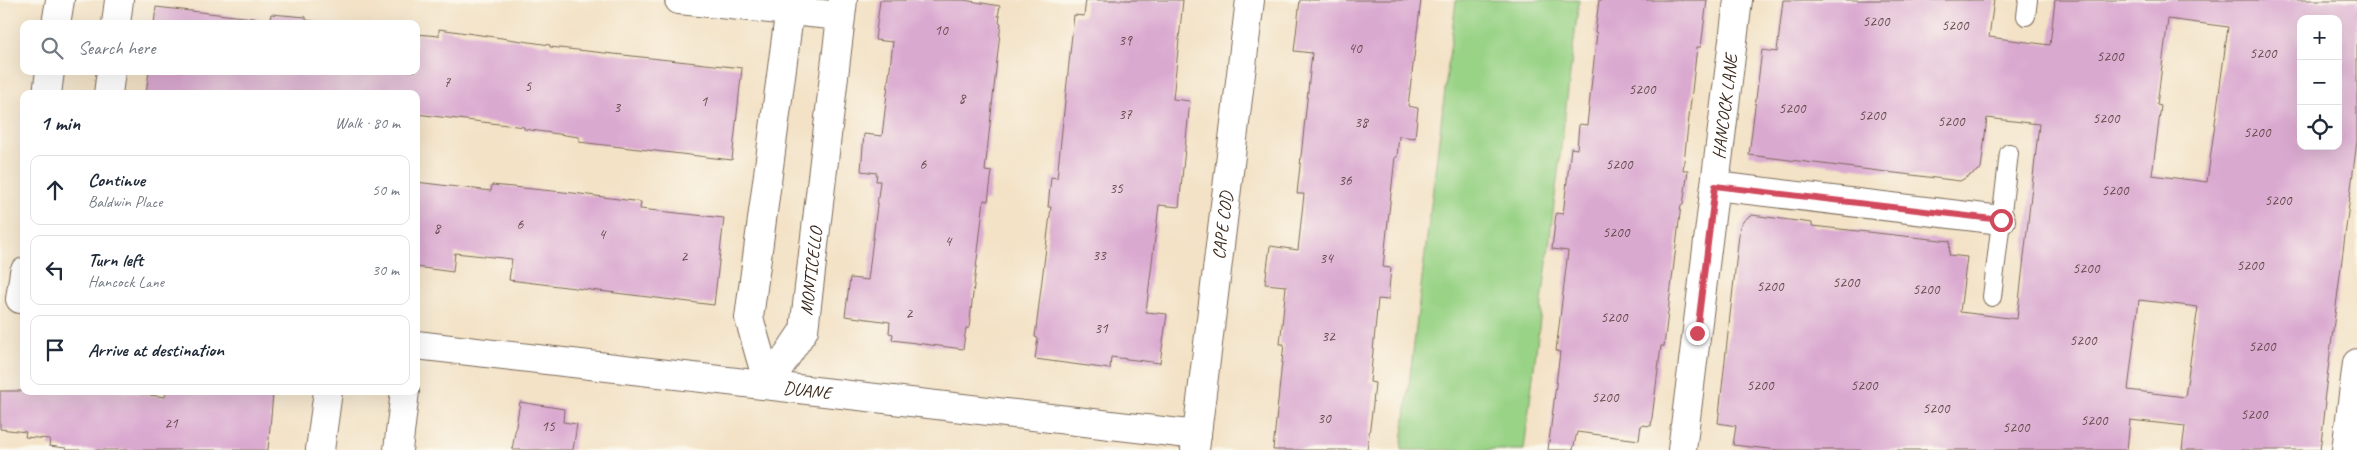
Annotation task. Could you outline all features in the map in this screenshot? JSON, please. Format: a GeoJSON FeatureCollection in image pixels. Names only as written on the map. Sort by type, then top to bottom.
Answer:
{"type":"FeatureCollection","features":[{"type":"Feature","properties":{"kind":"street"},"geometry":{"type":"LineString","coordinates":[[57,20],[60,0]]}},
{"type":"Feature","properties":{"kind":"street"},"geometry":{"type":"LineString","coordinates":[[116,20],[119,0]]}},
{"type":"Feature","properties":{"kind":"street"},"geometry":{"type":"LineString","coordinates":[[679,0],[842,8]]}},
{"type":"Feature","properties":{"kind":"street","name":"CAPE COD"},"geometry":{"type":"LineString","coordinates":[[1196,442],[1250,0]]}},
{"type":"Feature","properties":{"kind":"street","name":"HANCOCK LANE"},"geometry":{"type":"LineString","coordinates":[[1682,450],[1738,0]]}},
{"type":"Feature","properties":{"kind":"street"},"geometry":{"type":"LineString","coordinates":[[768,384],[749,318],[790,6]]}},
{"type":"Feature","properties":{"kind":"street","name":"MONTICELLO"},"geometry":{"type":"LineString","coordinates":[[768,384],[804,330],[842,8]]}},
{"type":"Feature","properties":{"kind":"street"},"geometry":{"type":"LineString","coordinates":[[48,90],[49,75]]}},
{"type":"Feature","properties":{"kind":"street"},"geometry":{"type":"LineString","coordinates":[[109,90],[110,75]]}},
{"type":"Feature","properties":{"kind":"street"},"geometry":{"type":"LineString","coordinates":[[1715,186],[2001,220]]}},
{"type":"Feature","properties":{"kind":"street"},"geometry":{"type":"LineString","coordinates":[[15,298],[20,284]]}},
{"type":"Feature","properties":{"kind":"street","name":"DUANE"},"geometry":{"type":"LineString","coordinates":[[420,345],[768,384],[1196,442]]}},
{"type":"Feature","properties":{"kind":"street"},"geometry":{"type":"LineString","coordinates":[[2346,450],[2357,363]]}},
{"type":"Feature","properties":{"kind":"street"},"geometry":{"type":"LineString","coordinates":[[320,450],[327,395]]}},
{"type":"Feature","properties":{"kind":"street"},"geometry":{"type":"LineString","coordinates":[[398,450],[405,395]]}},
{"type":"Feature","properties":{"kind":"lane"},"geometry":{"type":"LineString","coordinates":[[1992,297],[2009,153]]}},
{"type":"Feature","properties":{"kind":"green space"},"geometry":{"type":"Polygon","coordinates":[[[1456,0],[1579,0],[1524,450],[1401,450],[1456,0]]]}},
{"type":"Feature","properties":{"kind":"building"},"geometry":{"type":"Polygon","coordinates":[[[880,0],[964,0],[1000,6],[998,16],[1000,16],[999,23],[1001,23],[985,171],[992,172],[988,201],[984,200],[969,328],[966,328],[963,349],[892,340],[893,334],[889,333],[890,322],[845,316],[850,278],[868,280],[880,181],[876,181],[877,173],[861,171],[864,134],[882,136],[893,42],[875,40],[880,0]]]}},
{"type":"Feature","properties":{"kind":"building"},"geometry":{"type":"Polygon","coordinates":[[[1086,0],[1183,0],[1173,99],[1190,101],[1179,207],[1159,205],[1146,312],[1167,314],[1160,363],[1111,357],[1110,369],[1035,359],[1038,338],[1035,337],[1051,207],[1048,207],[1051,177],[1057,178],[1074,15],[1084,16],[1086,0]]]}},
{"type":"Feature","properties":{"kind":"building"},"geometry":{"type":"Polygon","coordinates":[[[1300,0],[1421,0],[1408,106],[1418,108],[1415,138],[1399,136],[1397,157],[1395,157],[1383,267],[1391,268],[1388,300],[1378,299],[1370,382],[1375,383],[1367,450],[1273,450],[1284,344],[1280,344],[1286,286],[1265,284],[1270,246],[1298,250],[1304,194],[1297,194],[1312,53],[1294,51],[1300,0]]]}},
{"type":"Feature","properties":{"kind":"building"},"geometry":{"type":"Polygon","coordinates":[[[1599,0],[1707,0],[1701,47],[1697,47],[1683,170],[1688,170],[1683,205],[1681,205],[1664,346],[1661,346],[1651,426],[1641,425],[1639,440],[1577,432],[1573,450],[1548,450],[1560,352],[1556,351],[1568,251],[1552,249],[1556,213],[1563,214],[1571,148],[1577,149],[1579,124],[1587,125],[1599,0]]]}},
{"type":"Feature","properties":{"kind":"building"},"geometry":{"type":"Polygon","coordinates":[[[1783,0],[1994,0],[1989,37],[2050,45],[2055,0],[2357,0],[2357,141],[2324,401],[2326,402],[2320,450],[2182,450],[2185,426],[2130,420],[2127,450],[1778,450],[1733,445],[1736,426],[1718,423],[1740,226],[1745,219],[1752,215],[1812,223],[1812,226],[1950,241],[1949,255],[1967,257],[1960,312],[2017,319],[2039,124],[1987,118],[1981,169],[1960,181],[1749,155],[1762,50],[1777,52],[1783,0]],[[2168,19],[2157,105],[2161,106],[2152,175],[2207,182],[2228,27],[2168,19]],[[2139,300],[2128,390],[2185,397],[2198,307],[2139,300]]]}},
{"type":"Feature","properties":{"kind":"building"},"geometry":{"type":"Polygon","coordinates":[[[156,7],[270,20],[154,20],[156,7]]]}},
{"type":"Feature","properties":{"kind":"building"},"geometry":{"type":"Polygon","coordinates":[[[271,14],[306,17],[306,20],[270,20],[271,14]]]}},
{"type":"Feature","properties":{"kind":"building"},"geometry":{"type":"Polygon","coordinates":[[[439,29],[550,45],[550,47],[742,68],[732,160],[579,142],[579,137],[524,129],[524,127],[420,114],[420,90],[147,90],[148,75],[420,75],[420,34],[439,36],[439,29]]]}},
{"type":"Feature","properties":{"kind":"building"},"geometry":{"type":"Polygon","coordinates":[[[420,182],[491,191],[492,185],[573,193],[641,202],[640,209],[724,218],[714,305],[509,280],[512,259],[455,253],[453,272],[420,268],[420,182]]]}},
{"type":"Feature","properties":{"kind":"building"},"geometry":{"type":"Polygon","coordinates":[[[0,391],[20,391],[20,395],[150,395],[165,397],[165,395],[273,395],[268,450],[66,450],[66,448],[49,446],[50,439],[25,437],[26,432],[0,429],[0,391]]]}},
{"type":"Feature","properties":{"kind":"building"},"geometry":{"type":"Polygon","coordinates":[[[520,402],[564,409],[563,422],[577,424],[573,450],[512,450],[520,402]]]}},
{"type":"Feature","properties":{"kind":"route"},"geometry":{"type":"LineString","coordinates":[[1697,333],[1715,186],[2001,220]]}}]}
